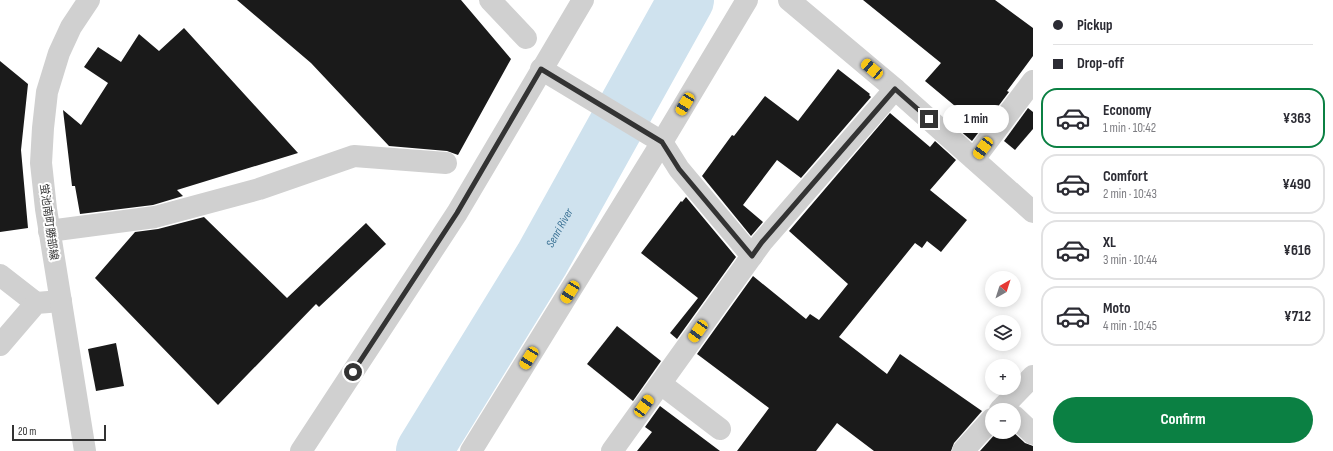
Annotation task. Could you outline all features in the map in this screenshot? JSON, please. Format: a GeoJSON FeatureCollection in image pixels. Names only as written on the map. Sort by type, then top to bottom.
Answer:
{"type":"FeatureCollection","features":[{"type":"Feature","properties":{"kind":"street","name":"蛍池南町勝部線"},"geometry":{"type":"LineString","coordinates":[[84,451],[49,231],[42,163],[43,128],[47,92],[59,53],[71,27],[89,0]]}},
{"type":"Feature","properties":{"kind":"street"},"geometry":{"type":"LineString","coordinates":[[490,0],[526,38]]}},
{"type":"Feature","properties":{"kind":"street"},"geometry":{"type":"LineString","coordinates":[[301,451],[457,213],[583,0]]}},
{"type":"Feature","properties":{"kind":"street"},"geometry":{"type":"LineString","coordinates":[[471,451],[662,142],[747,0]]}},
{"type":"Feature","properties":{"kind":"street"},"geometry":{"type":"LineString","coordinates":[[789,0],[895,89],[1033,212]]}},
{"type":"Feature","properties":{"kind":"street"},"geometry":{"type":"LineString","coordinates":[[541,69],[662,142],[679,169],[752,256]]}},
{"type":"Feature","properties":{"kind":"street"},"geometry":{"type":"LineString","coordinates":[[974,159],[1033,81]]}},
{"type":"Feature","properties":{"kind":"street"},"geometry":{"type":"LineString","coordinates":[[612,451],[762,242],[895,89]]}},
{"type":"Feature","properties":{"kind":"street"},"geometry":{"type":"LineString","coordinates":[[49,231],[154,217],[259,189],[354,156],[446,162]]}},
{"type":"Feature","properties":{"kind":"street"},"geometry":{"type":"LineString","coordinates":[[0,275],[36,303],[61,301]]}},
{"type":"Feature","properties":{"kind":"street"},"geometry":{"type":"LineString","coordinates":[[0,345],[36,303]]}},
{"type":"Feature","properties":{"kind":"street"},"geometry":{"type":"LineString","coordinates":[[1011,403],[1033,376]]}},
{"type":"Feature","properties":{"kind":"street"},"geometry":{"type":"LineString","coordinates":[[661,384],[720,429]]}},
{"type":"Feature","properties":{"kind":"street"},"geometry":{"type":"LineString","coordinates":[[1021,425],[1033,434]]}},
{"type":"Feature","properties":{"kind":"street"},"geometry":{"type":"LineString","coordinates":[[963,451],[985,430]]}},
{"type":"Feature","properties":{"kind":"building"},"geometry":{"type":"Polygon","coordinates":[[[237,0],[461,0],[511,59],[458,155],[447,151],[389,146],[311,63],[237,0]]]}},
{"type":"Feature","properties":{"kind":"building"},"geometry":{"type":"Polygon","coordinates":[[[863,0],[995,0],[1033,28],[1033,56],[1007,91],[1009,92],[972,141],[951,123],[961,111],[925,81],[941,63],[863,0]]]}},
{"type":"Feature","properties":{"kind":"building"},"geometry":{"type":"Polygon","coordinates":[[[184,28],[298,153],[177,190],[183,196],[153,205],[80,214],[75,186],[72,186],[63,110],[81,125],[108,83],[84,67],[98,47],[121,62],[139,34],[159,51],[184,28]]]}},
{"type":"Feature","properties":{"kind":"building"},"geometry":{"type":"Polygon","coordinates":[[[0,61],[28,84],[21,150],[28,228],[0,232],[0,61]]]}},
{"type":"Feature","properties":{"kind":"building"},"geometry":{"type":"Polygon","coordinates":[[[838,69],[870,94],[869,95],[871,97],[801,178],[777,160],[743,205],[763,222],[751,236],[702,176],[732,135],[734,136],[765,96],[798,121],[838,69]]]}},
{"type":"Feature","properties":{"kind":"building"},"geometry":{"type":"Polygon","coordinates":[[[1028,108],[1033,112],[1033,129],[1015,150],[1004,141],[1028,108]]]}},
{"type":"Feature","properties":{"kind":"building"},"geometry":{"type":"Polygon","coordinates":[[[890,113],[930,147],[935,141],[956,160],[930,190],[967,220],[941,252],[927,241],[922,248],[915,243],[839,337],[887,374],[900,354],[982,411],[954,443],[951,451],[874,451],[837,423],[816,451],[737,451],[769,408],[697,354],[753,276],[806,319],[810,314],[819,320],[848,284],[789,231],[890,113]]]}},
{"type":"Feature","properties":{"kind":"building"},"geometry":{"type":"Polygon","coordinates":[[[686,197],[736,257],[677,339],[670,333],[698,298],[641,253],[681,201],[682,202],[686,197]]]}},
{"type":"Feature","properties":{"kind":"building"},"geometry":{"type":"Polygon","coordinates":[[[204,217],[287,298],[366,223],[386,244],[319,307],[316,304],[218,405],[95,278],[135,232],[158,229],[204,217]]]}},
{"type":"Feature","properties":{"kind":"building"},"geometry":{"type":"Polygon","coordinates":[[[617,326],[661,361],[633,401],[587,364],[617,326]]]}},
{"type":"Feature","properties":{"kind":"building"},"geometry":{"type":"Polygon","coordinates":[[[116,343],[124,386],[96,391],[88,349],[116,343]]]}},
{"type":"Feature","properties":{"kind":"building"},"geometry":{"type":"Polygon","coordinates":[[[660,406],[720,451],[637,451],[652,432],[645,427],[660,406]]]}},
{"type":"Feature","properties":{"kind":"building"},"geometry":{"type":"Polygon","coordinates":[[[991,439],[1021,439],[1025,443],[1033,446],[1033,451],[980,451],[991,439]]]}},
{"type":"Feature","properties":{"kind":"waterway","name":"Senri River"},"geometry":{"type":"LineString","coordinates":[[424,451],[542,259],[686,0]]}},
{"type":"Feature","properties":{"kind":"route"},"geometry":{"type":"LineString","coordinates":[[353,372],[457,213],[541,69],[662,142],[679,169],[752,256],[762,242],[895,89],[929,119]]}}]}
